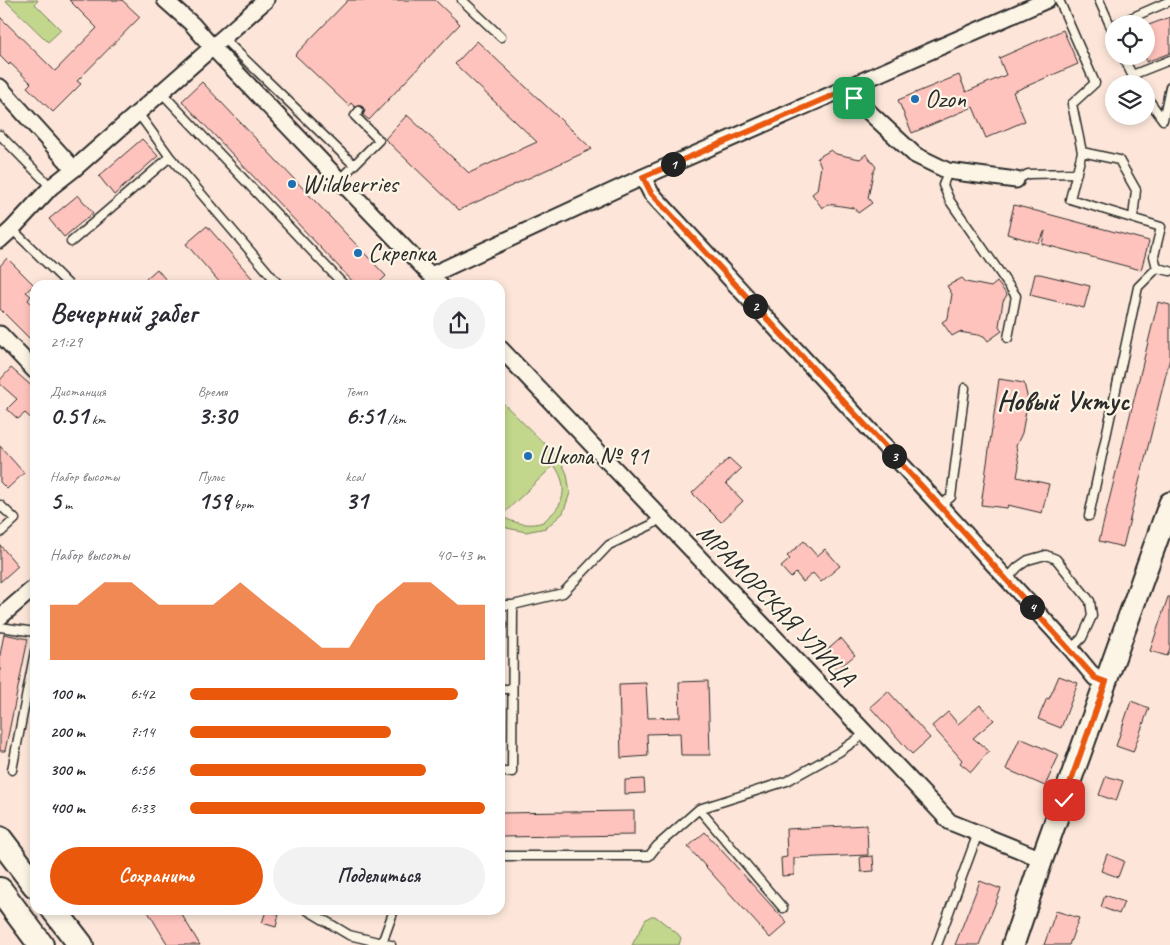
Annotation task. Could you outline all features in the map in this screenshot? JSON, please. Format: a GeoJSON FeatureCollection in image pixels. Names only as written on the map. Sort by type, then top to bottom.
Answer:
{"type":"FeatureCollection","features":[{"type":"Feature","properties":{"kind":"main road"},"geometry":{"type":"LineString","coordinates":[[1013,945],[1170,503]]}},
{"type":"Feature","properties":{"kind":"main road"},"geometry":{"type":"LineString","coordinates":[[0,839],[30,878]]}},
{"type":"Feature","properties":{"kind":"main road"},"geometry":{"type":"LineString","coordinates":[[0,890],[41,945]]}},
{"type":"Feature","properties":{"kind":"main road"},"geometry":{"type":"LineString","coordinates":[[58,915],[81,945]]}},
{"type":"Feature","properties":{"kind":"street"},"geometry":{"type":"LineString","coordinates":[[165,0],[192,24],[218,43],[339,180],[436,280],[643,177],[850,88],[1047,0]]}},
{"type":"Feature","properties":{"kind":"street"},"geometry":{"type":"LineString","coordinates":[[0,240],[51,187],[74,169],[266,0]]}},
{"type":"Feature","properties":{"kind":"street"},"geometry":{"type":"LineString","coordinates":[[0,87],[74,169]]}},
{"type":"Feature","properties":{"kind":"street"},"geometry":{"type":"LineString","coordinates":[[850,88],[854,98],[915,155],[948,171],[1016,180]]}},
{"type":"Feature","properties":{"kind":"street"},"geometry":{"type":"LineString","coordinates":[[643,177],[651,193],[1071,649],[1095,678],[1106,682]]}},
{"type":"Feature","properties":{"kind":"street"},"geometry":{"type":"LineString","coordinates":[[0,334],[30,366]]}},
{"type":"Feature","properties":{"kind":"street","name":"МРАМОРСКАЯ УЛИЦА"},"geometry":{"type":"LineString","coordinates":[[505,353],[950,822],[1042,859]]}},
{"type":"Feature","properties":{"kind":"street"},"geometry":{"type":"LineString","coordinates":[[0,617],[30,591]]}},
{"type":"Feature","properties":{"kind":"lane"},"geometry":{"type":"LineString","coordinates":[[462,0],[501,36]]}},
{"type":"Feature","properties":{"kind":"lane"},"geometry":{"type":"LineString","coordinates":[[1060,0],[1095,83],[1072,104],[1082,152],[1070,199],[1161,227],[1154,256],[1156,268]]}},
{"type":"Feature","properties":{"kind":"lane"},"geometry":{"type":"LineString","coordinates":[[1099,0],[1107,15]]}},
{"type":"Feature","properties":{"kind":"lane"},"geometry":{"type":"LineString","coordinates":[[1140,15],[1170,1]]}},
{"type":"Feature","properties":{"kind":"lane"},"geometry":{"type":"LineString","coordinates":[[218,43],[354,165]]}},
{"type":"Feature","properties":{"kind":"lane"},"geometry":{"type":"LineString","coordinates":[[1134,75],[1170,60]]}},
{"type":"Feature","properties":{"kind":"lane"},"geometry":{"type":"LineString","coordinates":[[1155,109],[1163,120],[1170,87]]}},
{"type":"Feature","properties":{"kind":"lane"},"geometry":{"type":"LineString","coordinates":[[161,92],[339,280]]}},
{"type":"Feature","properties":{"kind":"lane"},"geometry":{"type":"LineString","coordinates":[[339,180],[379,140],[355,116],[359,111]]}},
{"type":"Feature","properties":{"kind":"lane"},"geometry":{"type":"LineString","coordinates":[[138,113],[170,157],[275,280]]}},
{"type":"Feature","properties":{"kind":"lane"},"geometry":{"type":"LineString","coordinates":[[0,135],[51,187]]}},
{"type":"Feature","properties":{"kind":"lane"},"geometry":{"type":"LineString","coordinates":[[1082,152],[1119,160],[1136,190],[1133,218]]}},
{"type":"Feature","properties":{"kind":"lane"},"geometry":{"type":"LineString","coordinates":[[71,242],[170,157]]}},
{"type":"Feature","properties":{"kind":"lane"},"geometry":{"type":"LineString","coordinates":[[948,171],[943,185],[950,201],[1016,296],[1008,338]]}},
{"type":"Feature","properties":{"kind":"lane"},"geometry":{"type":"LineString","coordinates":[[1016,180],[1028,174],[1077,173]]}},
{"type":"Feature","properties":{"kind":"lane"},"geometry":{"type":"LineString","coordinates":[[12,228],[64,280]]}},
{"type":"Feature","properties":{"kind":"lane"},"geometry":{"type":"LineString","coordinates":[[1156,268],[1170,271]]}},
{"type":"Feature","properties":{"kind":"lane"},"geometry":{"type":"LineString","coordinates":[[1089,516],[1138,288],[1156,268]]}},
{"type":"Feature","properties":{"kind":"lane"},"geometry":{"type":"LineString","coordinates":[[940,506],[951,496],[965,388]]}},
{"type":"Feature","properties":{"kind":"lane"},"geometry":{"type":"LineString","coordinates":[[0,505],[15,519],[0,533]]}},
{"type":"Feature","properties":{"kind":"lane"},"geometry":{"type":"LineString","coordinates":[[505,606],[563,592],[609,546],[661,518]]}},
{"type":"Feature","properties":{"kind":"lane"},"geometry":{"type":"LineString","coordinates":[[1006,579],[1028,560],[1046,555],[1056,559],[1090,601],[1092,616],[1082,638],[1071,649]]}},
{"type":"Feature","properties":{"kind":"lane"},"geometry":{"type":"LineString","coordinates":[[505,772],[512,772],[513,605]]}},
{"type":"Feature","properties":{"kind":"lane"},"geometry":{"type":"LineString","coordinates":[[0,627],[30,631]]}},
{"type":"Feature","properties":{"kind":"lane"},"geometry":{"type":"LineString","coordinates":[[12,770],[30,676]]}},
{"type":"Feature","properties":{"kind":"lane"},"geometry":{"type":"LineString","coordinates":[[505,689],[512,689]]}},
{"type":"Feature","properties":{"kind":"lane"},"geometry":{"type":"LineString","coordinates":[[505,856],[649,856],[657,846],[699,809],[787,781],[839,752],[866,733]]}},
{"type":"Feature","properties":{"kind":"lane"},"geometry":{"type":"LineString","coordinates":[[699,809],[783,908]]}},
{"type":"Feature","properties":{"kind":"lane"},"geometry":{"type":"LineString","coordinates":[[937,945],[978,833]]}},
{"type":"Feature","properties":{"kind":"lane"},"geometry":{"type":"LineString","coordinates":[[315,915],[349,935],[391,945]]}},
{"type":"Feature","properties":{"kind":"lane"},"geometry":{"type":"LineString","coordinates":[[381,944],[392,915]]}},
{"type":"Feature","properties":{"kind":"green space"},"geometry":{"type":"Polygon","coordinates":[[[5,0],[38,0],[35,4],[61,30],[48,42],[5,0]]]}},
{"type":"Feature","properties":{"kind":"green space"},"geometry":{"type":"Polygon","coordinates":[[[505,405],[560,459],[567,474],[570,493],[563,513],[546,528],[526,532],[505,527],[505,518],[522,524],[544,521],[557,509],[562,497],[563,484],[554,465],[505,512],[505,405]]]}},
{"type":"Feature","properties":{"kind":"green space"},"geometry":{"type":"Polygon","coordinates":[[[655,916],[678,934],[681,938],[679,945],[632,945],[646,919],[655,916]]]}},
{"type":"Feature","properties":{"kind":"building"},"geometry":{"type":"Polygon","coordinates":[[[69,0],[122,0],[140,17],[77,81],[81,84],[53,112],[27,87],[31,83],[0,56],[0,17],[55,71],[97,28],[69,0]]]}},
{"type":"Feature","properties":{"kind":"building"},"geometry":{"type":"Polygon","coordinates":[[[348,0],[435,0],[460,24],[369,120],[363,115],[365,111],[363,107],[359,105],[355,107],[351,103],[349,106],[295,55],[348,0]]]}},
{"type":"Feature","properties":{"kind":"building"},"geometry":{"type":"Polygon","coordinates":[[[1170,17],[1170,53],[1155,59],[1155,23],[1170,17]]]}},
{"type":"Feature","properties":{"kind":"building"},"geometry":{"type":"Polygon","coordinates":[[[1063,30],[1078,64],[1013,92],[1025,121],[986,138],[973,107],[912,133],[898,100],[959,75],[966,92],[1006,75],[999,58],[1063,30]]]}},
{"type":"Feature","properties":{"kind":"building"},"geometry":{"type":"Polygon","coordinates":[[[477,41],[592,149],[459,210],[385,139],[407,115],[469,173],[537,142],[455,64],[477,41]]]}},
{"type":"Feature","properties":{"kind":"building"},"geometry":{"type":"Polygon","coordinates":[[[202,82],[386,276],[382,280],[351,280],[182,101],[202,82]]]}},
{"type":"Feature","properties":{"kind":"building"},"geometry":{"type":"Polygon","coordinates":[[[142,139],[158,156],[114,195],[99,176],[142,139]]]}},
{"type":"Feature","properties":{"kind":"building"},"geometry":{"type":"Polygon","coordinates":[[[831,150],[836,154],[860,159],[866,154],[876,167],[868,198],[872,203],[858,213],[854,208],[828,204],[822,208],[812,194],[817,190],[821,166],[817,158],[831,150]]]}},
{"type":"Feature","properties":{"kind":"building"},"geometry":{"type":"Polygon","coordinates":[[[78,195],[93,213],[64,237],[49,219],[78,195]]]}},
{"type":"Feature","properties":{"kind":"building"},"geometry":{"type":"Polygon","coordinates":[[[1014,205],[1149,241],[1141,270],[1042,244],[1045,231],[1038,243],[1007,234],[1014,205]]]}},
{"type":"Feature","properties":{"kind":"building"},"geometry":{"type":"Polygon","coordinates":[[[207,226],[254,280],[218,280],[186,244],[207,226]]]}},
{"type":"Feature","properties":{"kind":"building"},"geometry":{"type":"Polygon","coordinates":[[[7,258],[30,281],[30,288],[26,292],[30,295],[28,300],[30,302],[30,339],[0,309],[0,266],[7,258]]]}},
{"type":"Feature","properties":{"kind":"building"},"geometry":{"type":"Polygon","coordinates":[[[157,269],[166,280],[145,280],[157,269]]]}},
{"type":"Feature","properties":{"kind":"building"},"geometry":{"type":"Polygon","coordinates":[[[1035,274],[1090,286],[1084,308],[1030,295],[1035,274]]]}},
{"type":"Feature","properties":{"kind":"building"},"geometry":{"type":"Polygon","coordinates":[[[962,278],[966,282],[991,287],[997,282],[1007,295],[1003,301],[999,326],[1002,331],[988,341],[984,336],[959,332],[952,336],[942,322],[948,318],[952,294],[947,286],[962,278]]]}},
{"type":"Feature","properties":{"kind":"building"},"geometry":{"type":"Polygon","coordinates":[[[1158,302],[1170,305],[1170,358],[1123,547],[1099,541],[1158,302]]]}},
{"type":"Feature","properties":{"kind":"building"},"geometry":{"type":"Polygon","coordinates":[[[11,368],[30,385],[30,418],[25,413],[18,419],[7,409],[17,399],[0,384],[0,380],[11,368]]]}},
{"type":"Feature","properties":{"kind":"building"},"geometry":{"type":"Polygon","coordinates":[[[999,379],[1024,383],[1028,400],[1022,433],[1016,446],[1019,466],[1017,477],[1049,484],[1042,513],[1008,505],[1007,508],[981,505],[999,379]]]}},
{"type":"Feature","properties":{"kind":"building"},"geometry":{"type":"Polygon","coordinates":[[[0,446],[24,473],[7,489],[0,482],[0,446]]]}},
{"type":"Feature","properties":{"kind":"building"},"geometry":{"type":"Polygon","coordinates":[[[729,458],[741,469],[726,483],[743,501],[721,522],[692,493],[729,458]]]}},
{"type":"Feature","properties":{"kind":"building"},"geometry":{"type":"Polygon","coordinates":[[[804,541],[817,556],[825,549],[840,566],[821,582],[813,573],[803,582],[796,573],[791,578],[781,567],[790,559],[787,556],[804,541]]]}},
{"type":"Feature","properties":{"kind":"building"},"geometry":{"type":"Polygon","coordinates":[[[0,545],[18,566],[0,582],[0,545]]]}},
{"type":"Feature","properties":{"kind":"building"},"geometry":{"type":"Polygon","coordinates":[[[1168,597],[1170,597],[1170,648],[1167,656],[1150,651],[1168,597]]]}},
{"type":"Feature","properties":{"kind":"building"},"geometry":{"type":"Polygon","coordinates":[[[4,634],[28,639],[5,751],[0,751],[0,655],[4,634]]]}},
{"type":"Feature","properties":{"kind":"building"},"geometry":{"type":"Polygon","coordinates":[[[841,638],[855,655],[837,670],[823,654],[841,638]]]}},
{"type":"Feature","properties":{"kind":"building"},"geometry":{"type":"Polygon","coordinates":[[[1059,676],[1078,683],[1061,728],[1038,719],[1059,676]]]}},
{"type":"Feature","properties":{"kind":"building"},"geometry":{"type":"Polygon","coordinates":[[[708,681],[710,755],[681,755],[680,733],[647,734],[648,756],[621,758],[619,684],[646,683],[648,718],[680,717],[679,682],[708,681]]]}},
{"type":"Feature","properties":{"kind":"building"},"geometry":{"type":"Polygon","coordinates":[[[888,691],[930,738],[912,754],[870,707],[888,691]]]}},
{"type":"Feature","properties":{"kind":"building"},"geometry":{"type":"Polygon","coordinates":[[[1131,701],[1149,708],[1133,752],[1116,746],[1131,701]]]}},
{"type":"Feature","properties":{"kind":"building"},"geometry":{"type":"Polygon","coordinates":[[[980,705],[994,720],[973,738],[989,751],[971,772],[960,763],[962,760],[932,726],[948,712],[958,724],[980,705]]]}},
{"type":"Feature","properties":{"kind":"building"},"geometry":{"type":"Polygon","coordinates":[[[1020,738],[1059,755],[1045,786],[1006,769],[1020,738]]]}},
{"type":"Feature","properties":{"kind":"building"},"geometry":{"type":"Polygon","coordinates":[[[1106,776],[1123,781],[1116,801],[1099,795],[1106,776]]]}},
{"type":"Feature","properties":{"kind":"building"},"geometry":{"type":"Polygon","coordinates":[[[644,779],[645,793],[625,794],[625,780],[644,779]]]}},
{"type":"Feature","properties":{"kind":"building"},"geometry":{"type":"Polygon","coordinates":[[[634,811],[634,835],[505,837],[505,813],[634,811]]]}},
{"type":"Feature","properties":{"kind":"building"},"geometry":{"type":"Polygon","coordinates":[[[867,825],[868,855],[794,858],[794,875],[782,876],[781,858],[787,857],[786,829],[867,825]]]}},
{"type":"Feature","properties":{"kind":"building"},"geometry":{"type":"Polygon","coordinates":[[[705,832],[787,923],[770,938],[688,847],[705,832]]]}},
{"type":"Feature","properties":{"kind":"building"},"geometry":{"type":"Polygon","coordinates":[[[1107,854],[1124,861],[1118,877],[1101,871],[1107,854]]]}},
{"type":"Feature","properties":{"kind":"building"},"geometry":{"type":"Polygon","coordinates":[[[873,856],[874,871],[861,872],[860,857],[873,856]]]}},
{"type":"Feature","properties":{"kind":"building"},"geometry":{"type":"Polygon","coordinates":[[[980,881],[1001,889],[979,945],[955,945],[980,881]]]}},
{"type":"Feature","properties":{"kind":"building"},"geometry":{"type":"Polygon","coordinates":[[[1105,895],[1124,902],[1119,914],[1101,907],[1105,895]]]}},
{"type":"Feature","properties":{"kind":"building"},"geometry":{"type":"Polygon","coordinates":[[[1056,911],[1079,918],[1069,945],[1044,945],[1056,911]]]}},
{"type":"Feature","properties":{"kind":"building"},"geometry":{"type":"Polygon","coordinates":[[[150,915],[182,915],[200,945],[168,945],[150,915]]]}},
{"type":"Feature","properties":{"kind":"building"},"geometry":{"type":"Polygon","coordinates":[[[265,915],[279,915],[276,927],[262,923],[265,915]]]}},
{"type":"Feature","properties":{"kind":"place","name":"Ozon"},"geometry":{"type":"Point","coordinates":[915,99]}},
{"type":"Feature","properties":{"kind":"place","name":"Wildberries"},"geometry":{"type":"Point","coordinates":[292,184]}},
{"type":"Feature","properties":{"kind":"place","name":"Скрепка"},"geometry":{"type":"Point","coordinates":[358,253]}},
{"type":"Feature","properties":{"kind":"place","name":"Школа № 91"},"geometry":{"type":"Point","coordinates":[528,456]}},
{"type":"Feature","properties":{"kind":"district","name":"Новый Уктус"},"geometry":{"type":"Point","coordinates":[1063,400]}},
{"type":"Feature","properties":{"kind":"route"},"geometry":{"type":"LineString","coordinates":[[854,98],[850,88],[643,177],[651,193],[1071,649],[1095,678],[1106,682],[1064,800]]}}]}
